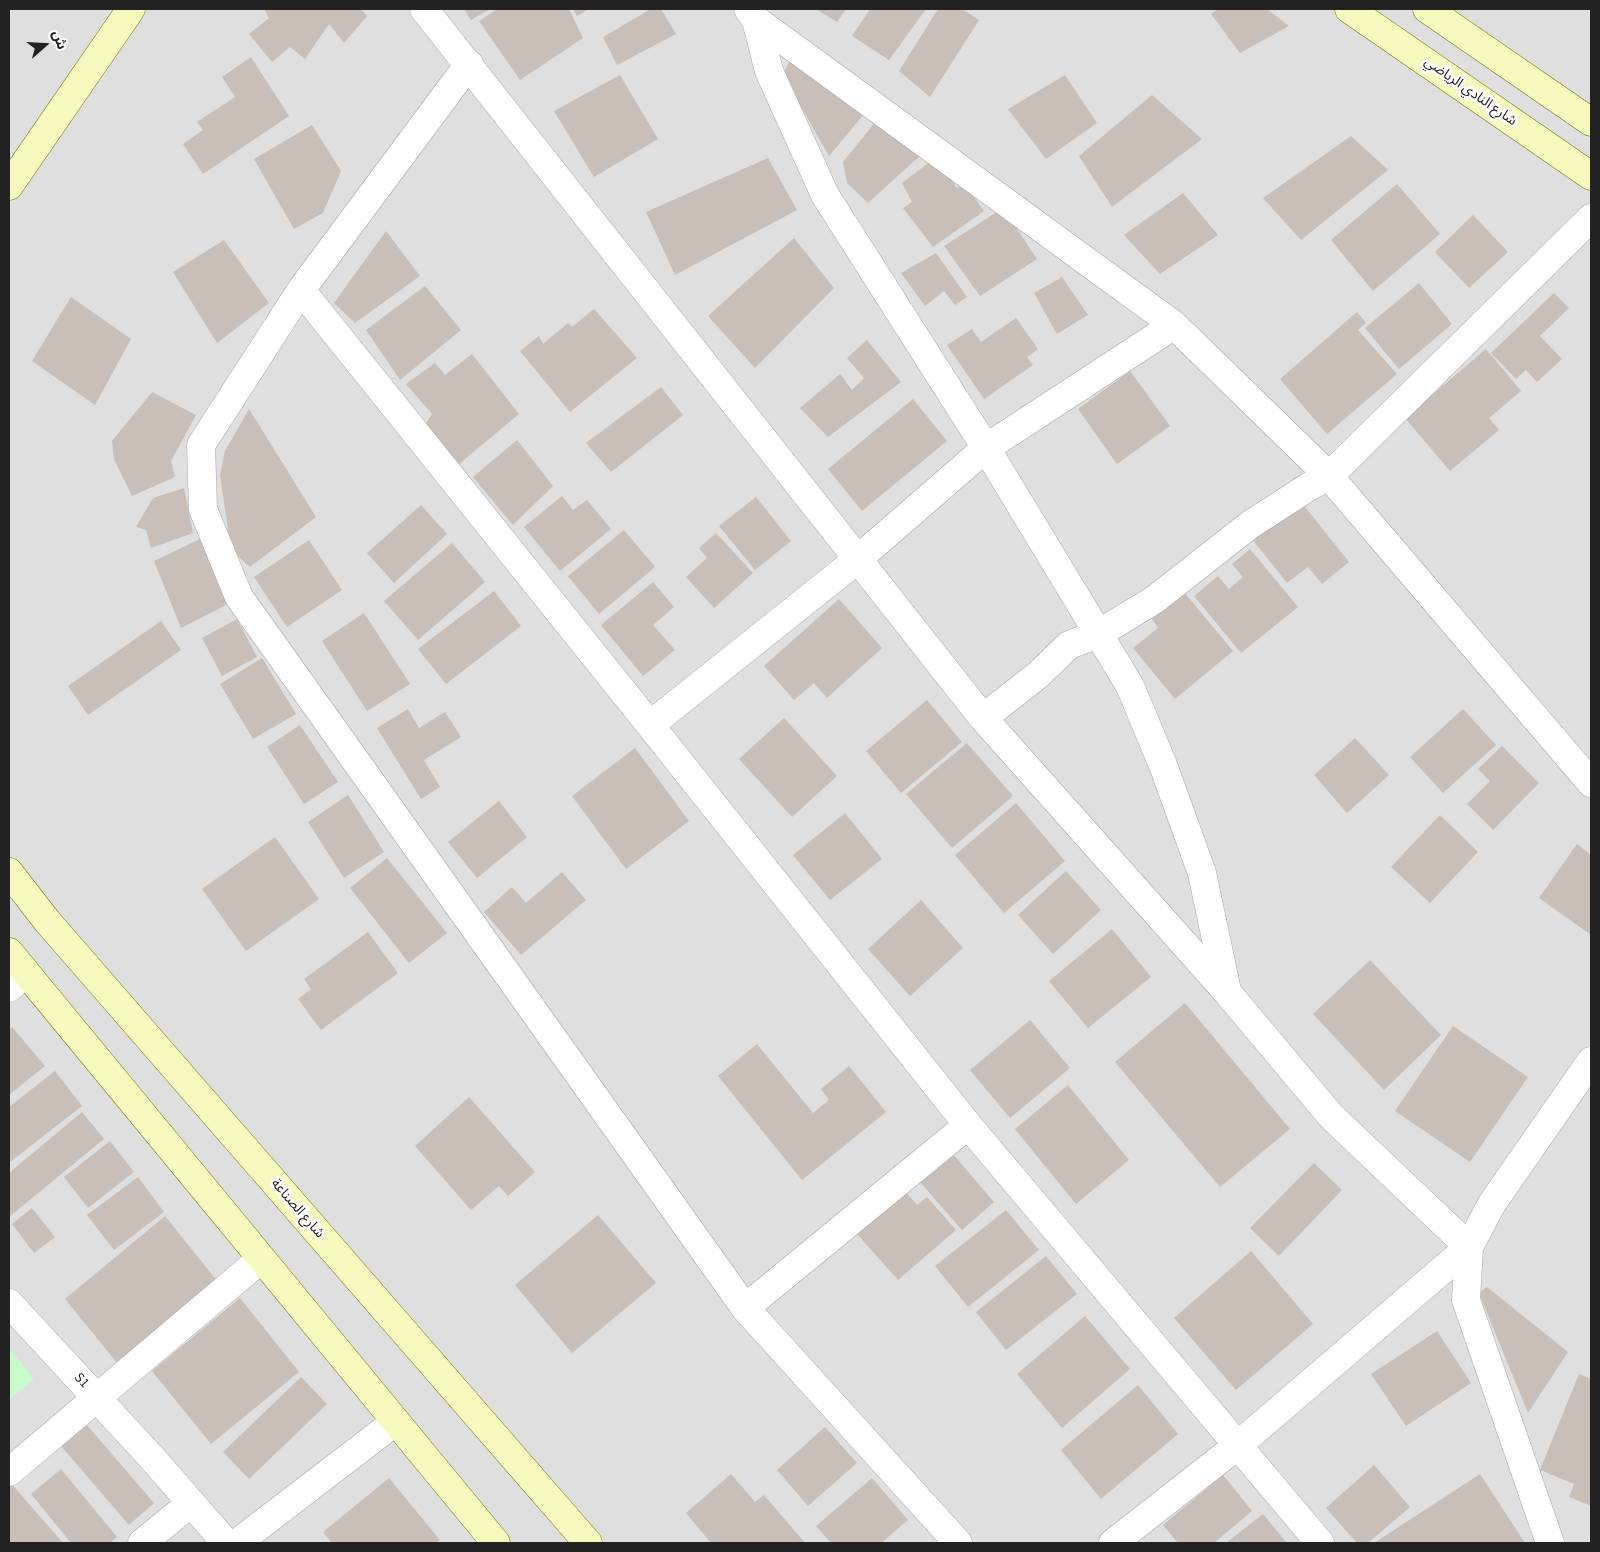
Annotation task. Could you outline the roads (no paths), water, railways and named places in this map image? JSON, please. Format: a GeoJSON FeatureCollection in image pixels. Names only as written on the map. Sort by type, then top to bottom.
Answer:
{"type":"FeatureCollection","features":[{"type":"Feature","properties":{"kind":"main road"},"geometry":{"type":"LineString","coordinates":[[9,186],[131,9]]}},
{"type":"Feature","properties":{"kind":"main road","name":"شارع النادي الرياضي"},"geometry":{"type":"LineString","coordinates":[[1349,9],[1591,176]]}},
{"type":"Feature","properties":{"kind":"main road"},"geometry":{"type":"LineString","coordinates":[[1427,9],[1591,122]]}},
{"type":"Feature","properties":{"kind":"main road","name":"شارع الصناعة"},"geometry":{"type":"LineString","coordinates":[[9,872],[47,921],[588,1543]]}},
{"type":"Feature","properties":{"kind":"main road"},"geometry":{"type":"LineString","coordinates":[[9,952],[17,981],[261,1259],[395,1422],[487,1540]]}},
{"type":"Feature","properties":{"kind":"street"},"geometry":{"type":"LineString","coordinates":[[424,9],[983,718],[1227,992],[1331,1116],[1469,1247],[1466,1300],[1550,1543]]}},
{"type":"Feature","properties":{"kind":"street"},"geometry":{"type":"LineString","coordinates":[[752,15],[1174,325],[1329,476],[1591,783]]}},
{"type":"Feature","properties":{"kind":"street"},"geometry":{"type":"LineString","coordinates":[[752,15],[769,71],[825,195],[986,448],[1130,686],[1163,765],[1202,873],[1227,992]]}},
{"type":"Feature","properties":{"kind":"street"},"geometry":{"type":"LineString","coordinates":[[469,64],[301,290],[201,445],[203,509],[239,597],[745,1308],[958,1543]]}},
{"type":"Feature","properties":{"kind":"street"},"geometry":{"type":"LineString","coordinates":[[983,718],[1038,675],[1069,645],[1098,634],[1154,600],[1251,524],[1329,476],[1591,218]]}},
{"type":"Feature","properties":{"kind":"street"},"geometry":{"type":"LineString","coordinates":[[301,290],[968,1125],[1320,1543]]}},
{"type":"Feature","properties":{"kind":"street"},"geometry":{"type":"LineString","coordinates":[[650,725],[858,559],[986,448],[1174,325]]}},
{"type":"Feature","properties":{"kind":"street"},"geometry":{"type":"LineString","coordinates":[[1113,1543],[1237,1446],[1469,1247],[1492,1205],[1591,1061]]}},
{"type":"Feature","properties":{"kind":"street"},"geometry":{"type":"LineString","coordinates":[[745,1308],[968,1125]]}},
{"type":"Feature","properties":{"kind":"street"},"geometry":{"type":"LineString","coordinates":[[9,1472],[261,1259]]}},
{"type":"Feature","properties":{"kind":"street","name":"S1"},"geometry":{"type":"LineString","coordinates":[[9,1303],[226,1543]]}},
{"type":"Feature","properties":{"kind":"street"},"geometry":{"type":"LineString","coordinates":[[237,1543],[395,1422]]}},
{"type":"Feature","properties":{"kind":"street"},"geometry":{"type":"LineString","coordinates":[[142,1543],[191,1503]]}}]}
